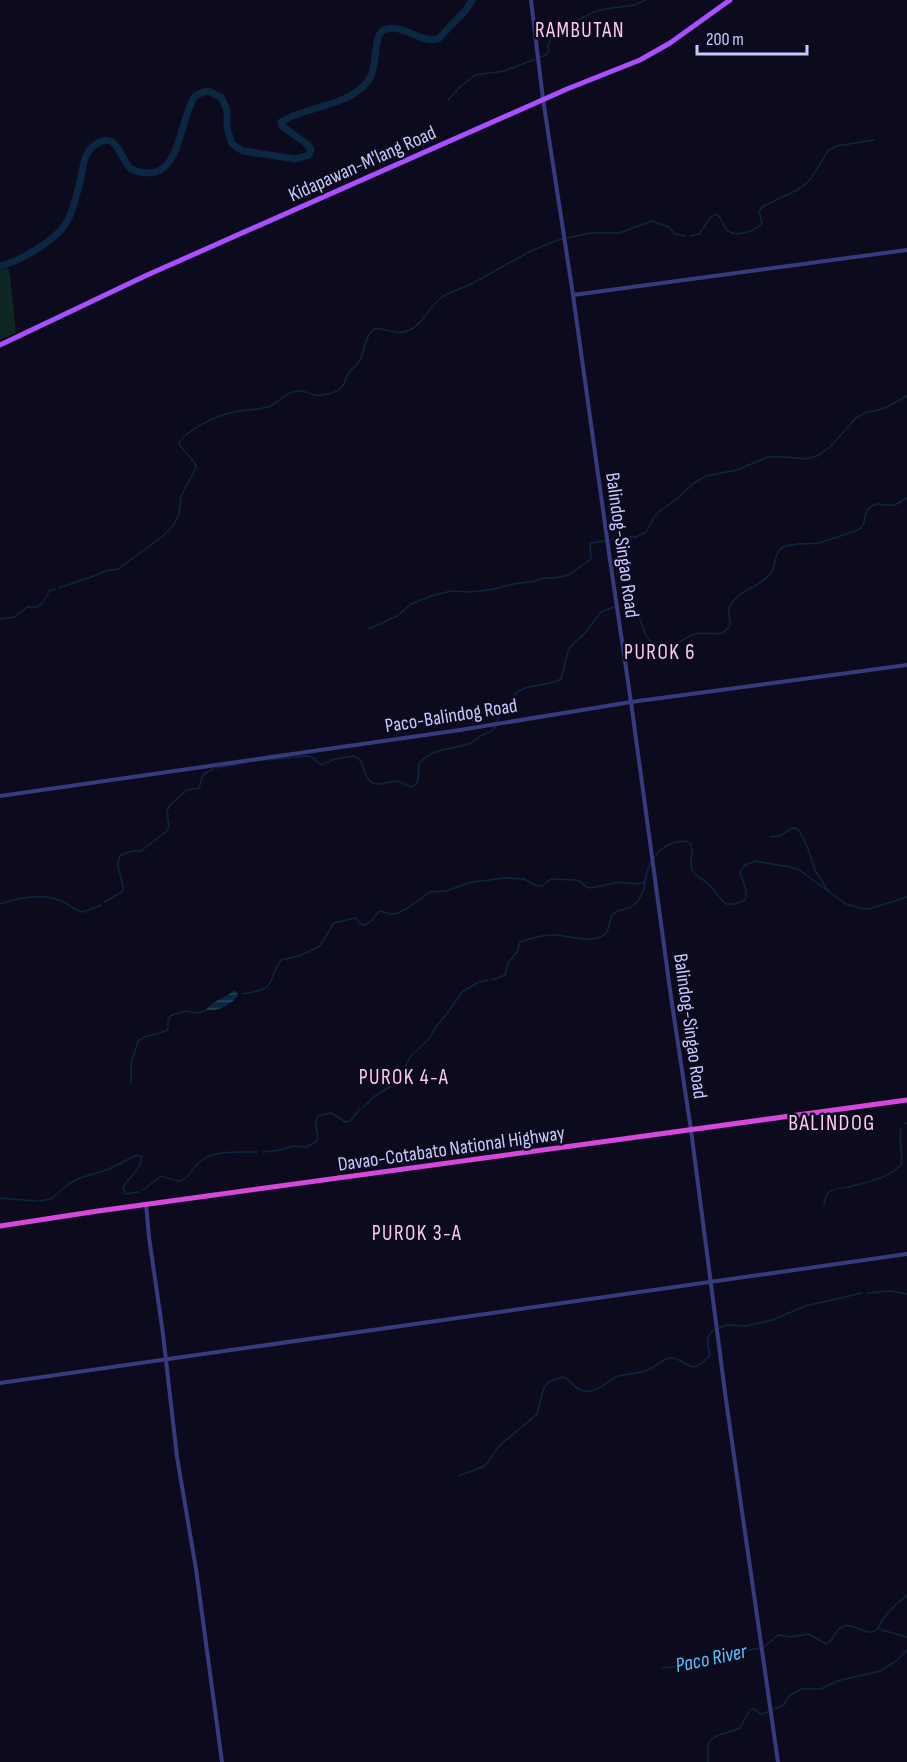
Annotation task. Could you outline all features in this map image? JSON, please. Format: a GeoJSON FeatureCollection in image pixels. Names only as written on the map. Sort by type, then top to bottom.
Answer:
{"type":"FeatureCollection","features":[{"type":"Feature","properties":{"kind":"highway","name":"Davao-Cotabato National Highway"},"geometry":{"type":"LineString","coordinates":[[0,1226],[907,1100]]}},
{"type":"Feature","properties":{"kind":"main road","name":"Kidapawan-M'lang Road"},"geometry":{"type":"LineString","coordinates":[[0,345],[145,276],[543,99],[649,56],[730,0]]}},
{"type":"Feature","properties":{"kind":"street","name":"Balindog-Singao Road"},"geometry":{"type":"LineString","coordinates":[[531,0],[543,99],[631,702],[672,1008],[692,1130],[726,1400],[778,1762]]}},
{"type":"Feature","properties":{"kind":"street"},"geometry":{"type":"LineString","coordinates":[[573,295],[907,250]]}},
{"type":"Feature","properties":{"kind":"street","name":"Paco-Balindog Road"},"geometry":{"type":"LineString","coordinates":[[0,796],[460,730],[631,702],[907,665]]}},
{"type":"Feature","properties":{"kind":"street"},"geometry":{"type":"LineString","coordinates":[[146,1204],[148,1237],[166,1359],[177,1457],[202,1612],[222,1762]]}},
{"type":"Feature","properties":{"kind":"street"},"geometry":{"type":"LineString","coordinates":[[0,1383],[907,1254]]}},
{"type":"Feature","properties":{"kind":"green space"},"geometry":{"type":"Polygon","coordinates":[[[8,268],[16,333],[0,340],[0,270],[8,268]]]}},
{"type":"Feature","properties":{"kind":"water"},"geometry":{"type":"Polygon","coordinates":[[[235,990],[238,995],[228,1005],[215,1010],[206,1010],[211,1004],[235,990]]]}},
{"type":"Feature","properties":{"kind":"waterway"},"geometry":{"type":"LineString","coordinates":[[0,266],[36,250],[53,238],[65,225],[74,204],[88,152],[102,141],[108,140],[113,143],[130,168],[147,173],[158,171],[169,162],[173,155],[195,96],[208,91],[221,97],[227,110],[227,128],[232,144],[243,151],[296,159],[309,155],[311,150],[308,145],[282,126],[281,122],[302,112],[338,101],[360,90],[371,75],[378,38],[384,30],[398,29],[424,39],[438,39],[466,10],[472,0]]}},
{"type":"Feature","properties":{"kind":"waterway"},"geometry":{"type":"LineString","coordinates":[[448,100],[475,75],[504,71],[546,55],[549,51],[548,45],[551,37],[566,31],[578,20],[594,12],[635,5],[645,0]]}},
{"type":"Feature","properties":{"kind":"waterway"},"geometry":{"type":"LineString","coordinates":[[690,236],[699,234],[715,214],[730,232],[740,234],[755,229],[762,223],[759,212],[762,207],[799,189],[810,180],[828,151],[836,146],[874,140]]}},
{"type":"Feature","properties":{"kind":"waterway"},"geometry":{"type":"LineString","coordinates":[[567,238],[591,233],[619,233],[652,221],[669,227],[675,234],[685,236]]}},
{"type":"Feature","properties":{"kind":"waterway"},"geometry":{"type":"LineString","coordinates":[[59,588],[118,569],[173,526],[179,514],[181,496],[196,468],[195,463],[179,443],[189,433],[212,419],[238,411],[261,409],[296,391],[318,395],[339,390],[348,374],[360,360],[367,339],[374,329],[399,333],[410,330],[445,295],[471,284],[538,248],[562,239]]}},
{"type":"Feature","properties":{"kind":"waterway"},"geometry":{"type":"LineString","coordinates":[[610,540],[619,536],[636,537],[646,532],[660,511],[706,476],[737,470],[768,457],[805,459],[817,456],[830,447],[856,418],[867,412],[889,406],[907,396]]}},
{"type":"Feature","properties":{"kind":"waterway"},"geometry":{"type":"LineString","coordinates":[[620,606],[635,612],[646,636],[650,641],[662,647],[672,646],[695,634],[723,633],[730,626],[731,604],[740,595],[767,578],[773,570],[779,550],[795,544],[818,543],[858,530],[872,506],[894,505],[907,498]]}},
{"type":"Feature","properties":{"kind":"waterway"},"geometry":{"type":"LineString","coordinates":[[369,629],[397,616],[411,604],[431,596],[451,591],[471,592],[494,589],[544,578],[565,576],[591,559],[590,543],[605,541]]}},
{"type":"Feature","properties":{"kind":"waterway"},"geometry":{"type":"LineString","coordinates":[[0,619],[15,617],[27,607],[38,607],[49,591],[55,589]]}},
{"type":"Feature","properties":{"kind":"waterway"},"geometry":{"type":"LineString","coordinates":[[496,722],[520,691],[561,679],[568,651],[573,644],[601,612],[614,607]]}},
{"type":"Feature","properties":{"kind":"waterway"},"geometry":{"type":"LineString","coordinates":[[253,761],[308,756],[321,765],[335,759],[354,756],[358,758],[372,783],[397,781],[411,787],[418,781],[419,764],[424,759],[437,752],[473,742],[496,726]]}},
{"type":"Feature","properties":{"kind":"waterway"},"geometry":{"type":"LineString","coordinates":[[217,768],[248,762]]}},
{"type":"Feature","properties":{"kind":"waterway"},"geometry":{"type":"LineString","coordinates":[[105,902],[123,891],[118,865],[120,856],[132,851],[141,851],[167,831],[169,827],[167,811],[170,805],[187,790],[199,788],[203,775],[213,769]]}},
{"type":"Feature","properties":{"kind":"waterway"},"geometry":{"type":"LineString","coordinates":[[770,837],[779,836],[793,828],[798,829],[807,846],[815,870],[827,889]]}},
{"type":"Feature","properties":{"kind":"waterway"},"geometry":{"type":"LineString","coordinates":[[492,980],[505,975],[508,963],[517,952],[520,942],[550,935],[581,939],[601,937],[606,933],[612,915],[634,905],[639,900],[649,865],[662,849],[675,842],[689,842],[692,849],[692,870],[710,885],[726,904],[745,900],[746,890],[740,872],[745,865],[755,861],[799,870],[846,904],[860,908],[869,909],[907,897]]}},
{"type":"Feature","properties":{"kind":"waterway"},"geometry":{"type":"LineString","coordinates":[[243,994],[267,987],[281,960],[299,956],[320,946],[334,923],[355,918],[365,925],[380,911],[398,913],[430,892],[446,891],[472,882],[506,878],[524,879],[537,886],[542,886],[551,879],[576,880],[591,888],[619,882],[637,884],[645,882]]}},
{"type":"Feature","properties":{"kind":"waterway"},"geometry":{"type":"LineString","coordinates":[[0,904],[15,899],[47,897],[62,901],[83,912],[101,905]]}},
{"type":"Feature","properties":{"kind":"waterway"},"geometry":{"type":"LineString","coordinates":[[363,1107],[375,1096],[396,1083],[411,1056],[430,1038],[462,992],[477,983],[488,980]]}},
{"type":"Feature","properties":{"kind":"waterway"},"geometry":{"type":"LineString","coordinates":[[131,1083],[131,1064],[138,1041],[168,1029],[168,1019],[172,1015],[186,1011],[198,1013],[206,1010]]}},
{"type":"Feature","properties":{"kind":"waterway"},"geometry":{"type":"LineString","coordinates":[[263,1152],[292,1146],[306,1147],[317,1141],[316,1119],[318,1116],[331,1113],[346,1122],[350,1121],[360,1109]]}},
{"type":"Feature","properties":{"kind":"waterway"},"geometry":{"type":"LineString","coordinates":[[852,1186],[884,1176],[901,1165],[901,1129]]}},
{"type":"Feature","properties":{"kind":"waterway"},"geometry":{"type":"LineString","coordinates":[[143,1190],[161,1176],[175,1181],[183,1180],[207,1157],[228,1152],[257,1152]]}},
{"type":"Feature","properties":{"kind":"waterway"},"geometry":{"type":"LineString","coordinates":[[39,1201],[51,1199],[77,1179],[109,1169],[137,1155],[142,1157],[141,1162],[123,1187],[125,1194],[139,1192]]}},
{"type":"Feature","properties":{"kind":"waterway"},"geometry":{"type":"LineString","coordinates":[[824,1206],[829,1192],[851,1187]]}},
{"type":"Feature","properties":{"kind":"waterway"},"geometry":{"type":"LineString","coordinates":[[0,1198],[36,1201]]}},
{"type":"Feature","properties":{"kind":"waterway"},"geometry":{"type":"LineString","coordinates":[[867,1293],[891,1291],[907,1294]]}},
{"type":"Feature","properties":{"kind":"waterway"},"geometry":{"type":"LineString","coordinates":[[719,1328],[727,1325],[745,1326],[773,1320],[805,1306],[862,1293]]}},
{"type":"Feature","properties":{"kind":"waterway"},"geometry":{"type":"LineString","coordinates":[[458,1476],[483,1467],[499,1446],[537,1414],[544,1387],[550,1381],[563,1377],[582,1391],[590,1391],[618,1376],[646,1371],[670,1358],[689,1366],[697,1366],[710,1355],[708,1338],[714,1330]]}},
{"type":"Feature","properties":{"kind":"waterway","name":"Paco River"},"geometry":{"type":"LineString","coordinates":[[764,1647],[778,1635],[790,1637],[809,1634],[826,1644],[832,1640],[839,1628],[846,1626],[867,1632],[875,1631],[888,1613],[907,1596]]}},
{"type":"Feature","properties":{"kind":"waterway"},"geometry":{"type":"LineString","coordinates":[[879,1628],[907,1637]]}},
{"type":"Feature","properties":{"kind":"waterway","name":"Paco River"},"geometry":{"type":"LineString","coordinates":[[663,1668],[699,1665],[731,1654],[759,1648]]}},
{"type":"Feature","properties":{"kind":"waterway"},"geometry":{"type":"LineString","coordinates":[[773,1709],[784,1705],[789,1696],[801,1689],[821,1689],[837,1681],[880,1671],[896,1661],[907,1650]]}},
{"type":"Feature","properties":{"kind":"waterway"},"geometry":{"type":"LineString","coordinates":[[708,1762],[708,1747],[712,1739],[740,1728],[750,1710],[753,1709],[761,1714],[768,1712]]}},
{"type":"Feature","properties":{"kind":"district","name":"RAMBUTAN"},"geometry":{"type":"Point","coordinates":[580,30]}},
{"type":"Feature","properties":{"kind":"district","name":"PUROK 6"},"geometry":{"type":"Point","coordinates":[660,652]}},
{"type":"Feature","properties":{"kind":"district","name":"PUROK 4-A"},"geometry":{"type":"Point","coordinates":[404,1077]}},
{"type":"Feature","properties":{"kind":"district","name":"BALINDOG"},"geometry":{"type":"Point","coordinates":[832,1122]}},
{"type":"Feature","properties":{"kind":"district","name":"PUROK 3-A"},"geometry":{"type":"Point","coordinates":[417,1233]}}]}
